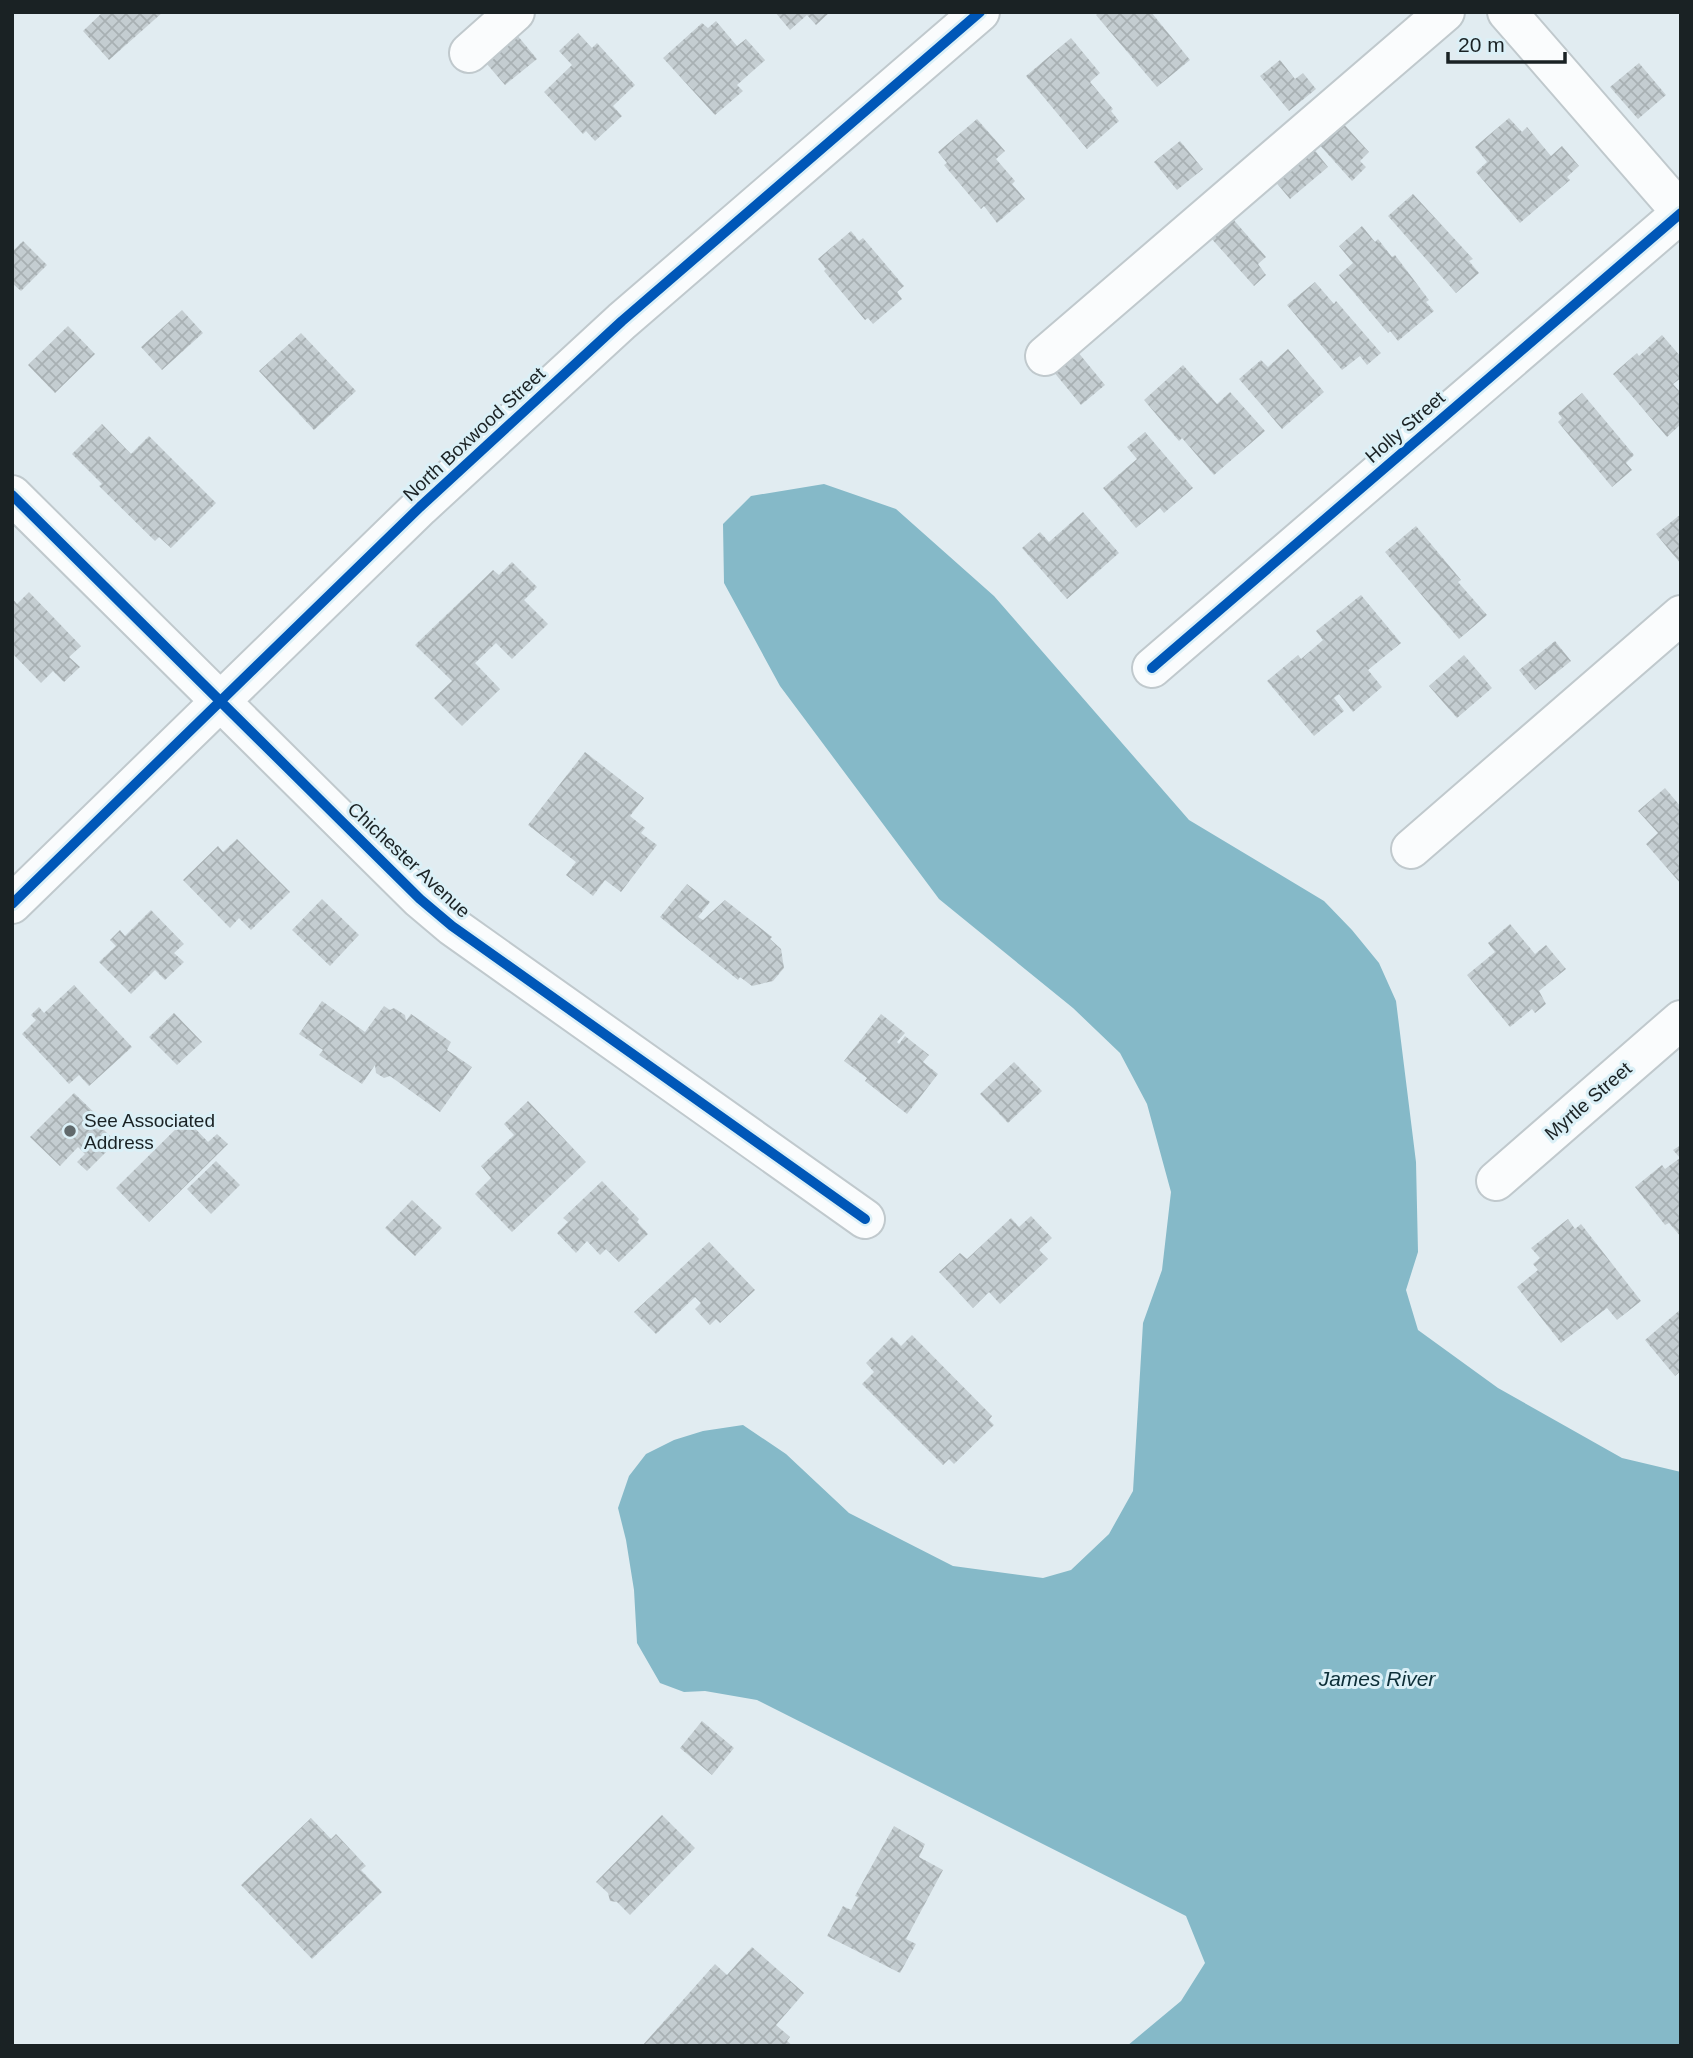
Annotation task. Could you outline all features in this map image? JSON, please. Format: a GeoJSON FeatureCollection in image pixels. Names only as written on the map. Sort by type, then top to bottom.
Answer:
{"type":"FeatureCollection","features":[{"type":"Feature","properties":{"kind":"street"},"geometry":{"type":"LineString","coordinates":[[469,53],[515,12]]}},
{"type":"Feature","properties":{"kind":"street","name":"North Boxwood Street"},"geometry":{"type":"LineString","coordinates":[[12,904],[420,507],[622,321],[980,12]]}},
{"type":"Feature","properties":{"kind":"street"},"geometry":{"type":"LineString","coordinates":[[1045,356],[1445,12]]}},
{"type":"Feature","properties":{"kind":"street"},"geometry":{"type":"LineString","coordinates":[[1507,12],[1681,212]]}},
{"type":"Feature","properties":{"kind":"street","name":"Holly Street"},"geometry":{"type":"LineString","coordinates":[[1152,668],[1681,212]]}},
{"type":"Feature","properties":{"kind":"street","name":"Chichester Avenue"},"geometry":{"type":"LineString","coordinates":[[12,495],[419,899],[452,926],[864,1219]]}},
{"type":"Feature","properties":{"kind":"street"},"geometry":{"type":"LineString","coordinates":[[1411,849],[1681,615]]}},
{"type":"Feature","properties":{"kind":"street","name":"Myrtle Street"},"geometry":{"type":"LineString","coordinates":[[1496,1181],[1681,1020]]}},
{"type":"Feature","properties":{"kind":"water","name":"James River"},"geometry":{"type":"Polygon","coordinates":[[[824,484],[896,509],[994,596],[1189,820],[1324,901],[1352,930],[1379,963],[1396,1001],[1416,1162],[1418,1252],[1406,1290],[1418,1330],[1498,1388],[1622,1458],[1681,1472],[1681,2046],[1127,2046],[1181,2001],[1205,1963],[1186,1916],[757,1700],[705,1691],[684,1692],[660,1683],[637,1643],[634,1590],[618,1508],[629,1476],[646,1454],[674,1440],[703,1431],[743,1425],[786,1454],[849,1513],[953,1566],[1043,1578],[1071,1570],[1109,1534],[1133,1491],[1143,1323],[1162,1270],[1171,1192],[1147,1104],[1120,1053],[1073,1008],[939,899],[780,686],[724,583],[723,524],[751,496],[824,484]]]}},
{"type":"Feature","properties":{"kind":"building"},"geometry":{"type":"Polygon","coordinates":[[[103,12],[163,12],[109,60],[83,31],[103,12]]]}},
{"type":"Feature","properties":{"kind":"building"},"geometry":{"type":"Polygon","coordinates":[[[775,12],[830,12],[816,25],[807,15],[790,30],[775,12]]]}},
{"type":"Feature","properties":{"kind":"building"},"geometry":{"type":"Polygon","coordinates":[[[1099,12],[1151,12],[1190,60],[1157,87],[1096,15],[1099,12]]]}},
{"type":"Feature","properties":{"kind":"building"},"geometry":{"type":"Polygon","coordinates":[[[716,21],[737,46],[746,39],[765,60],[737,85],[743,91],[715,115],[663,58],[702,23],[708,28],[716,21]]]}},
{"type":"Feature","properties":{"kind":"building"},"geometry":{"type":"Polygon","coordinates":[[[512,29],[537,59],[505,85],[480,56],[512,29]]]}},
{"type":"Feature","properties":{"kind":"building"},"geometry":{"type":"Polygon","coordinates":[[[578,33],[592,48],[597,43],[635,85],[613,106],[622,116],[595,141],[586,131],[583,134],[544,92],[572,65],[559,51],[578,33]]]}},
{"type":"Feature","properties":{"kind":"building"},"geometry":{"type":"Polygon","coordinates":[[[1071,38],[1100,73],[1090,82],[1113,109],[1111,111],[1119,121],[1087,149],[1026,76],[1071,38]]]}},
{"type":"Feature","properties":{"kind":"building"},"geometry":{"type":"Polygon","coordinates":[[[1280,60],[1295,79],[1303,73],[1316,89],[1289,111],[1260,76],[1280,60]]]}},
{"type":"Feature","properties":{"kind":"building"},"geometry":{"type":"Polygon","coordinates":[[[1639,63],[1666,95],[1638,119],[1610,87],[1639,63]]]}},
{"type":"Feature","properties":{"kind":"building"},"geometry":{"type":"Polygon","coordinates":[[[1509,118],[1522,132],[1527,127],[1551,156],[1562,146],[1579,166],[1567,177],[1570,180],[1520,223],[1476,172],[1487,162],[1475,147],[1509,118]]]}},
{"type":"Feature","properties":{"kind":"building"},"geometry":{"type":"Polygon","coordinates":[[[977,119],[1005,151],[996,159],[1015,181],[1012,184],[1025,199],[997,223],[984,206],[981,209],[944,165],[947,163],[938,152],[977,119]]]}},
{"type":"Feature","properties":{"kind":"building"},"geometry":{"type":"Polygon","coordinates":[[[1340,120],[1369,152],[1360,161],[1366,167],[1352,181],[1316,141],[1340,120]]]}},
{"type":"Feature","properties":{"kind":"building"},"geometry":{"type":"Polygon","coordinates":[[[1180,141],[1203,169],[1177,190],[1154,162],[1180,141]]]}},
{"type":"Feature","properties":{"kind":"building"},"geometry":{"type":"Polygon","coordinates":[[[1308,142],[1328,167],[1290,199],[1269,174],[1308,142]]]}},
{"type":"Feature","properties":{"kind":"building"},"geometry":{"type":"Polygon","coordinates":[[[1413,194],[1473,259],[1469,261],[1479,273],[1456,293],[1388,216],[1413,194]]]}},
{"type":"Feature","properties":{"kind":"building"},"geometry":{"type":"Polygon","coordinates":[[[1232,218],[1266,257],[1258,264],[1266,275],[1254,286],[1210,237],[1232,218]]]}},
{"type":"Feature","properties":{"kind":"building"},"geometry":{"type":"Polygon","coordinates":[[[1362,226],[1375,242],[1378,239],[1392,257],[1395,255],[1429,300],[1426,302],[1434,311],[1398,341],[1390,331],[1388,333],[1339,275],[1353,263],[1339,246],[1362,226]]]}},
{"type":"Feature","properties":{"kind":"building"},"geometry":{"type":"Polygon","coordinates":[[[851,231],[859,241],[863,238],[904,286],[897,292],[902,299],[873,324],[868,318],[865,320],[824,271],[826,269],[818,259],[851,231]]]}},
{"type":"Feature","properties":{"kind":"building"},"geometry":{"type":"Polygon","coordinates":[[[23,241],[47,265],[21,291],[12,283],[12,252],[23,241]]]}},
{"type":"Feature","properties":{"kind":"building"},"geometry":{"type":"Polygon","coordinates":[[[1315,282],[1334,304],[1336,301],[1381,353],[1367,365],[1360,356],[1342,370],[1287,305],[1315,282]]]}},
{"type":"Feature","properties":{"kind":"building"},"geometry":{"type":"Polygon","coordinates":[[[182,310],[203,333],[162,370],[141,347],[182,310]]]}},
{"type":"Feature","properties":{"kind":"building"},"geometry":{"type":"Polygon","coordinates":[[[68,326],[95,354],[55,393],[28,365],[68,326]]]}},
{"type":"Feature","properties":{"kind":"building"},"geometry":{"type":"Polygon","coordinates":[[[301,333],[356,391],[314,430],[259,371],[301,333]]]}},
{"type":"Feature","properties":{"kind":"building"},"geometry":{"type":"Polygon","coordinates":[[[1662,335],[1681,357],[1681,378],[1673,384],[1681,393],[1681,424],[1667,437],[1613,374],[1637,353],[1639,356],[1662,335]]]}},
{"type":"Feature","properties":{"kind":"building"},"geometry":{"type":"Polygon","coordinates":[[[1288,349],[1324,392],[1282,429],[1239,379],[1261,360],[1268,367],[1288,349]]]}},
{"type":"Feature","properties":{"kind":"building"},"geometry":{"type":"Polygon","coordinates":[[[1077,351],[1105,385],[1081,405],[1053,371],[1077,351]]]}},
{"type":"Feature","properties":{"kind":"building"},"geometry":{"type":"Polygon","coordinates":[[[1183,365],[1217,404],[1230,392],[1265,431],[1214,475],[1182,438],[1179,441],[1144,400],[1183,365]]]}},
{"type":"Feature","properties":{"kind":"building"},"geometry":{"type":"Polygon","coordinates":[[[1582,393],[1634,455],[1626,463],[1632,470],[1612,487],[1558,422],[1562,418],[1558,413],[1582,393]]]}},
{"type":"Feature","properties":{"kind":"building"},"geometry":{"type":"Polygon","coordinates":[[[102,424],[131,454],[149,436],[216,503],[171,548],[159,537],[155,541],[99,486],[102,484],[72,454],[102,424]]]}},
{"type":"Feature","properties":{"kind":"building"},"geometry":{"type":"Polygon","coordinates":[[[1145,432],[1193,488],[1164,513],[1160,508],[1136,528],[1103,488],[1137,459],[1127,447],[1145,432]]]}},
{"type":"Feature","properties":{"kind":"building"},"geometry":{"type":"Polygon","coordinates":[[[1083,512],[1119,553],[1067,599],[1022,548],[1040,532],[1049,542],[1083,512]]]}},
{"type":"Feature","properties":{"kind":"building"},"geometry":{"type":"Polygon","coordinates":[[[1681,514],[1681,564],[1656,534],[1681,514]]]}},
{"type":"Feature","properties":{"kind":"building"},"geometry":{"type":"Polygon","coordinates":[[[1416,526],[1487,615],[1459,639],[1385,552],[1416,526]]]}},
{"type":"Feature","properties":{"kind":"building"},"geometry":{"type":"Polygon","coordinates":[[[512,562],[537,587],[524,600],[548,624],[512,659],[496,643],[475,663],[500,689],[462,726],[434,698],[452,681],[415,645],[493,570],[499,575],[512,562]]]}},
{"type":"Feature","properties":{"kind":"building"},"geometry":{"type":"Polygon","coordinates":[[[29,592],[81,646],[69,657],[80,667],[64,682],[53,671],[41,683],[12,653],[12,598],[17,604],[29,592]]]}},
{"type":"Feature","properties":{"kind":"building"},"geometry":{"type":"Polygon","coordinates":[[[1361,595],[1401,643],[1368,670],[1382,687],[1353,712],[1339,694],[1334,698],[1344,711],[1314,736],[1267,681],[1298,655],[1301,659],[1323,640],[1316,631],[1361,595]]]}},
{"type":"Feature","properties":{"kind":"building"},"geometry":{"type":"Polygon","coordinates":[[[1555,641],[1571,661],[1535,690],[1519,670],[1555,641]]]}},
{"type":"Feature","properties":{"kind":"building"},"geometry":{"type":"Polygon","coordinates":[[[1464,655],[1492,688],[1457,718],[1429,686],[1464,655]]]}},
{"type":"Feature","properties":{"kind":"building"},"geometry":{"type":"Polygon","coordinates":[[[585,752],[644,798],[630,816],[645,828],[641,833],[657,845],[621,892],[605,880],[593,896],[566,875],[576,862],[528,825],[585,752]]]}},
{"type":"Feature","properties":{"kind":"building"},"geometry":{"type":"Polygon","coordinates":[[[1665,788],[1681,807],[1681,884],[1646,844],[1658,833],[1638,811],[1665,788]]]}},
{"type":"Feature","properties":{"kind":"building"},"geometry":{"type":"Polygon","coordinates":[[[237,839],[290,892],[251,930],[239,918],[230,928],[183,880],[218,846],[223,852],[237,839]]]}},
{"type":"Feature","properties":{"kind":"building"},"geometry":{"type":"Polygon","coordinates":[[[687,884],[710,902],[698,917],[703,920],[725,900],[772,937],[770,939],[781,949],[784,968],[773,981],[752,986],[740,977],[738,980],[660,917],[687,884]]]}},
{"type":"Feature","properties":{"kind":"building"},"geometry":{"type":"Polygon","coordinates":[[[322,899],[359,935],[330,966],[292,930],[322,899]]]}},
{"type":"Feature","properties":{"kind":"building"},"geometry":{"type":"Polygon","coordinates":[[[151,910],[184,944],[174,953],[184,962],[165,980],[155,970],[131,994],[99,962],[116,946],[110,940],[120,930],[125,936],[151,910]]]}},
{"type":"Feature","properties":{"kind":"building"},"geometry":{"type":"Polygon","coordinates":[[[1510,924],[1535,954],[1546,945],[1566,969],[1539,991],[1546,1004],[1535,1013],[1532,1009],[1510,1027],[1467,975],[1495,952],[1488,943],[1510,924]]]}},
{"type":"Feature","properties":{"kind":"building"},"geometry":{"type":"Polygon","coordinates":[[[74,985],[132,1047],[89,1086],[79,1075],[69,1084],[22,1034],[36,1020],[31,1015],[39,1007],[44,1013],[74,985]]]}},
{"type":"Feature","properties":{"kind":"building"},"geometry":{"type":"Polygon","coordinates":[[[322,1001],[365,1032],[384,1006],[390,1010],[394,1008],[405,1015],[406,1021],[411,1014],[451,1042],[447,1050],[472,1067],[440,1112],[390,1076],[384,1078],[376,1073],[375,1065],[362,1084],[319,1055],[323,1050],[299,1034],[322,1001]]]}},
{"type":"Feature","properties":{"kind":"building"},"geometry":{"type":"Polygon","coordinates":[[[174,1013],[202,1042],[177,1065],[149,1037],[174,1013]]]}},
{"type":"Feature","properties":{"kind":"building"},"geometry":{"type":"Polygon","coordinates":[[[881,1014],[905,1033],[897,1042],[899,1044],[905,1036],[929,1055],[923,1062],[938,1074],[907,1114],[844,1061],[881,1014]]]}},
{"type":"Feature","properties":{"kind":"building"},"geometry":{"type":"Polygon","coordinates":[[[1014,1062],[1042,1091],[1008,1123],[980,1094],[1014,1062]]]}},
{"type":"Feature","properties":{"kind":"building","name":"See Associated Address"},"geometry":{"type":"Polygon","coordinates":[[[74,1093],[104,1122],[100,1126],[116,1142],[87,1171],[77,1162],[85,1154],[78,1147],[60,1166],[30,1137],[74,1093]]]}},
{"type":"Feature","properties":{"kind":"building"},"geometry":{"type":"Polygon","coordinates":[[[528,1101],[586,1162],[512,1232],[475,1194],[491,1178],[481,1166],[514,1135],[504,1124],[528,1101]]]}},
{"type":"Feature","properties":{"kind":"building"},"geometry":{"type":"Polygon","coordinates":[[[186,1119],[208,1142],[217,1134],[228,1144],[149,1222],[116,1188],[186,1119]]]}},
{"type":"Feature","properties":{"kind":"building"},"geometry":{"type":"Polygon","coordinates":[[[1681,1145],[1681,1237],[1669,1223],[1665,1225],[1635,1187],[1662,1165],[1665,1169],[1680,1158],[1673,1150],[1681,1145]]]}},
{"type":"Feature","properties":{"kind":"building"},"geometry":{"type":"Polygon","coordinates":[[[216,1161],[240,1185],[211,1214],[187,1189],[216,1161]]]}},
{"type":"Feature","properties":{"kind":"building"},"geometry":{"type":"Polygon","coordinates":[[[602,1181],[639,1219],[637,1222],[648,1234],[619,1262],[606,1249],[600,1255],[587,1241],[576,1253],[557,1233],[568,1222],[563,1218],[602,1181]]]}},
{"type":"Feature","properties":{"kind":"building"},"geometry":{"type":"Polygon","coordinates":[[[412,1200],[442,1228],[415,1256],[385,1228],[412,1200]]]}},
{"type":"Feature","properties":{"kind":"building"},"geometry":{"type":"Polygon","coordinates":[[[1031,1216],[1052,1238],[1039,1250],[1048,1259],[1000,1304],[989,1292],[973,1308],[939,1272],[960,1253],[967,1259],[1011,1218],[1019,1227],[1031,1216]]]}},
{"type":"Feature","properties":{"kind":"building"},"geometry":{"type":"Polygon","coordinates":[[[1568,1219],[1575,1229],[1581,1224],[1641,1301],[1617,1320],[1607,1308],[1561,1343],[1517,1287],[1538,1270],[1533,1264],[1540,1258],[1531,1248],[1568,1219]]]}},
{"type":"Feature","properties":{"kind":"building"},"geometry":{"type":"Polygon","coordinates":[[[709,1242],[755,1290],[720,1323],[716,1319],[710,1325],[695,1309],[701,1303],[695,1297],[656,1334],[634,1312],[709,1242]]]}},
{"type":"Feature","properties":{"kind":"building"},"geometry":{"type":"Polygon","coordinates":[[[1681,1309],[1681,1371],[1675,1376],[1645,1340],[1681,1309]]]}},
{"type":"Feature","properties":{"kind":"building"},"geometry":{"type":"Polygon","coordinates":[[[912,1335],[992,1416],[989,1420],[994,1425],[954,1464],[949,1459],[943,1465],[862,1384],[874,1372],[866,1363],[892,1337],[901,1346],[912,1335]]]}},
{"type":"Feature","properties":{"kind":"building"},"geometry":{"type":"Polygon","coordinates":[[[702,1721],[734,1748],[712,1775],[680,1748],[702,1721]]]}},
{"type":"Feature","properties":{"kind":"building"},"geometry":{"type":"Polygon","coordinates":[[[662,1815],[695,1848],[630,1915],[617,1902],[610,1901],[608,1893],[596,1882],[662,1815]]]}},
{"type":"Feature","properties":{"kind":"building"},"geometry":{"type":"Polygon","coordinates":[[[311,1818],[331,1839],[336,1834],[366,1866],[361,1870],[382,1892],[312,1959],[241,1885],[311,1818]]]}},
{"type":"Feature","properties":{"kind":"building"},"geometry":{"type":"Polygon","coordinates":[[[894,1826],[925,1844],[919,1857],[943,1870],[906,1939],[916,1944],[900,1973],[827,1936],[843,1906],[851,1910],[858,1897],[855,1896],[894,1826]]]}},
{"type":"Feature","properties":{"kind":"building"},"geometry":{"type":"Polygon","coordinates":[[[752,1947],[804,1993],[776,2025],[790,2037],[787,2041],[793,2046],[642,2046],[715,1964],[727,1975],[752,1947]]]}},
{"type":"Feature","properties":{"kind":"cycle path"},"geometry":{"type":"LineString","coordinates":[[12,904],[420,507],[622,321],[980,12]]}},
{"type":"Feature","properties":{"kind":"cycle path"},"geometry":{"type":"LineString","coordinates":[[1152,668],[1681,213]]}},
{"type":"Feature","properties":{"kind":"cycle path"},"geometry":{"type":"LineString","coordinates":[[12,495],[420,899],[452,926],[865,1219]]}},
{"type":"Feature","properties":{"kind":"place","name":"See Associated Address"},"geometry":{"type":"Point","coordinates":[70,1131]}}]}
